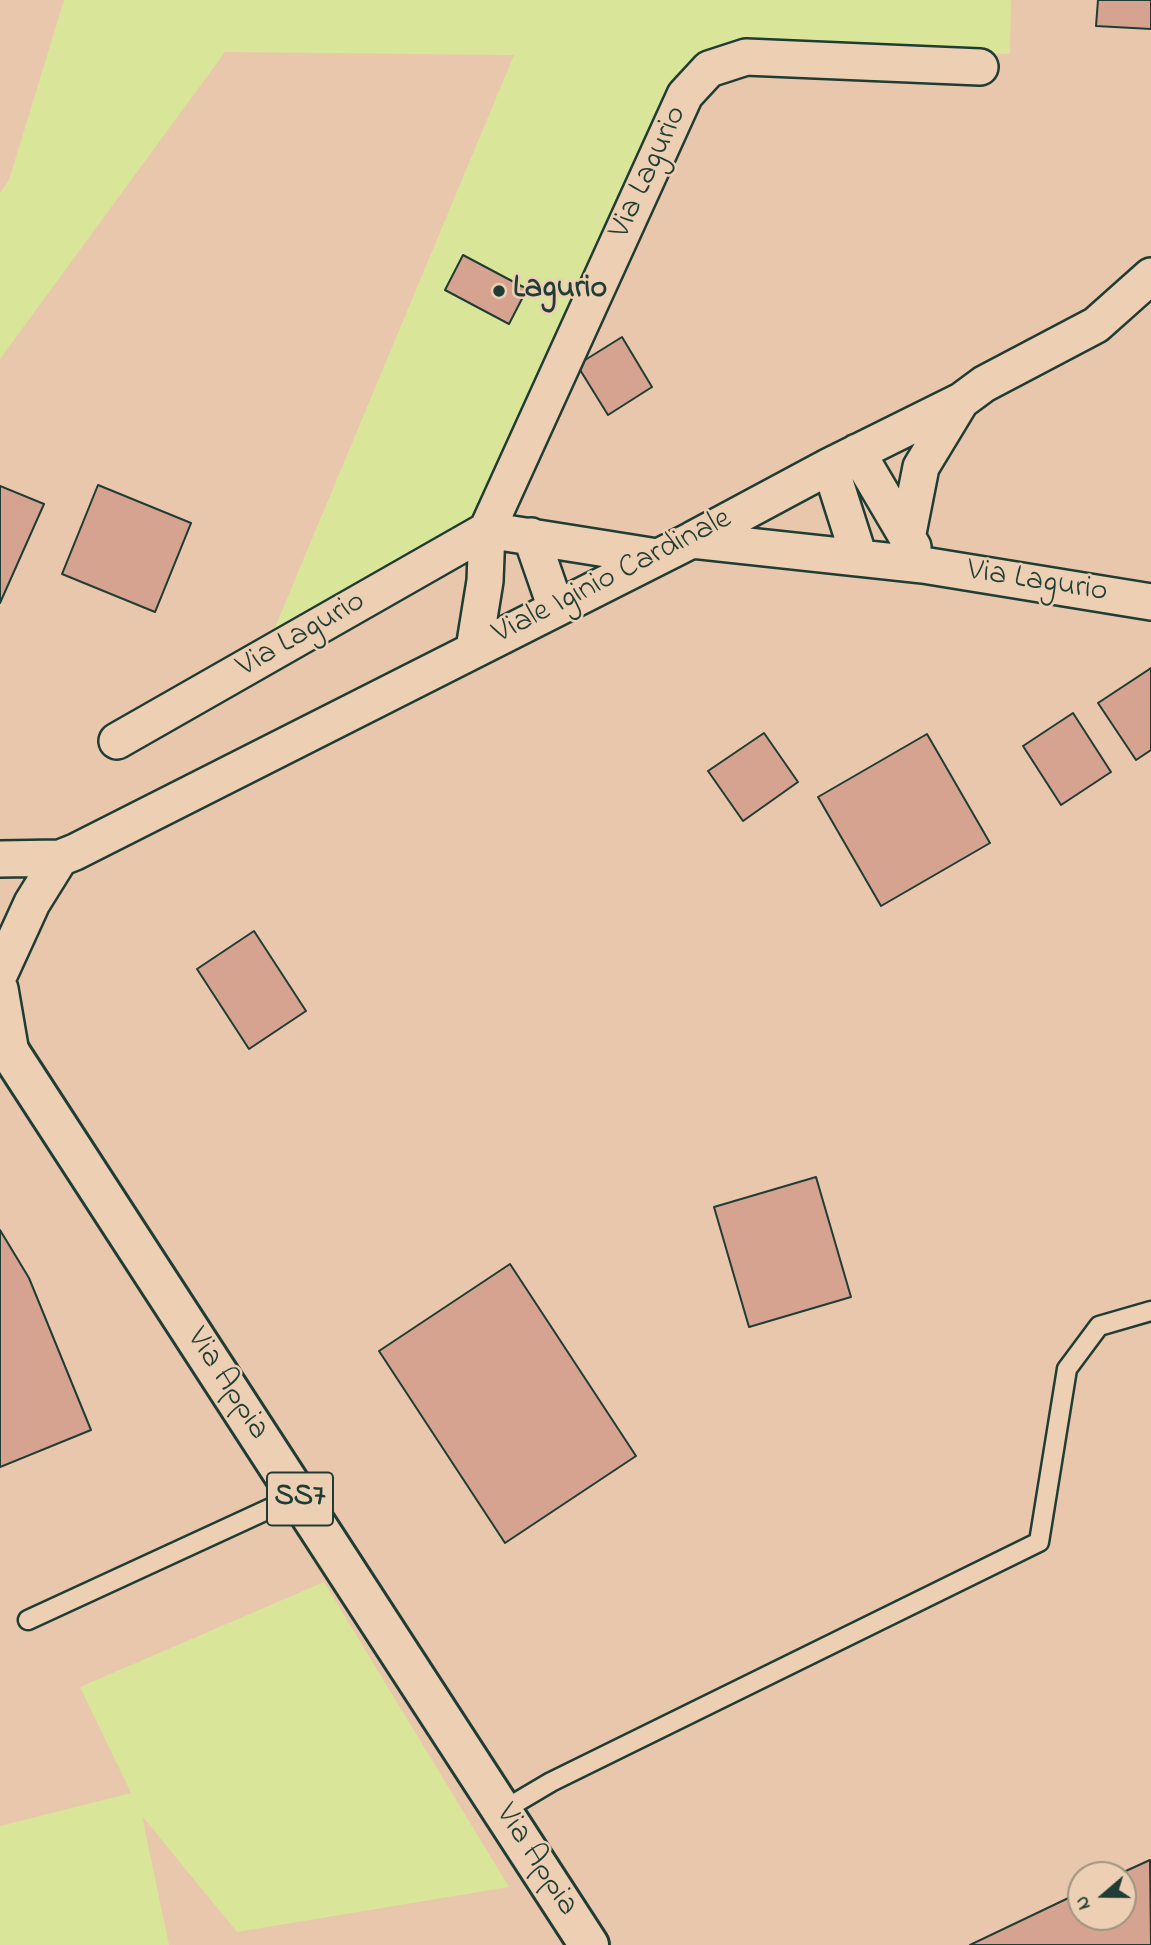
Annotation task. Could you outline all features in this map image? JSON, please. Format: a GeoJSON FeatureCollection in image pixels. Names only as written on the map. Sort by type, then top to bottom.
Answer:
{"type":"FeatureCollection","features":[{"type":"Feature","properties":{"kind":"main road","name":"Via Appia"},"geometry":{"type":"LineString","coordinates":[[5,1045],[589,1945]]}},
{"type":"Feature","properties":{"kind":"street","name":"Via Lagurio"},"geometry":{"type":"LineString","coordinates":[[474,649],[485,581],[487,530],[685,95],[709,69],[746,57],[980,67]]}},
{"type":"Feature","properties":{"kind":"street","name":"Viale Iginio Cardinale"},"geometry":{"type":"LineString","coordinates":[[60,858],[692,540],[843,459],[961,401],[984,384],[1096,325],[1151,276]]}},
{"type":"Feature","properties":{"kind":"street"},"geometry":{"type":"LineString","coordinates":[[915,551],[921,467],[961,401]]}},
{"type":"Feature","properties":{"kind":"street"},"geometry":{"type":"LineString","coordinates":[[843,459],[915,551]]}},
{"type":"Feature","properties":{"kind":"street"},"geometry":{"type":"LineString","coordinates":[[843,459],[859,557]]}},
{"type":"Feature","properties":{"kind":"street","name":"Via Lagurio"},"geometry":{"type":"LineString","coordinates":[[117,741],[487,530]]}},
{"type":"Feature","properties":{"kind":"street"},"geometry":{"type":"LineString","coordinates":[[487,530],[657,557]]}},
{"type":"Feature","properties":{"kind":"street"},"geometry":{"type":"LineString","coordinates":[[531,536],[543,614]]}},
{"type":"Feature","properties":{"kind":"street","name":"Via Lagurio"},"geometry":{"type":"LineString","coordinates":[[692,540],[859,557],[915,551],[1151,602]]}},
{"type":"Feature","properties":{"kind":"street"},"geometry":{"type":"LineString","coordinates":[[485,581],[543,614]]}},
{"type":"Feature","properties":{"kind":"street"},"geometry":{"type":"LineString","coordinates":[[0,859],[60,858]]}},
{"type":"Feature","properties":{"kind":"street"},"geometry":{"type":"LineString","coordinates":[[0,973],[16,908],[60,858]]}},
{"type":"Feature","properties":{"kind":"street"},"geometry":{"type":"LineString","coordinates":[[0,989],[5,1045]]}},
{"type":"Feature","properties":{"kind":"lane"},"geometry":{"type":"LineString","coordinates":[[502,1811],[551,1782],[1039,1542],[1067,1369],[1099,1326],[1151,1311]]}},
{"type":"Feature","properties":{"kind":"lane"},"geometry":{"type":"LineString","coordinates":[[28,1620],[297,1496]]}},
{"type":"Feature","properties":{"kind":"green space"},"geometry":{"type":"Polygon","coordinates":[[[64,0],[1011,0],[1010,54],[722,43],[687,66],[479,517],[271,637],[514,55],[225,52],[0,359],[0,193],[9,180],[64,0]]]}},
{"type":"Feature","properties":{"kind":"green space"},"geometry":{"type":"Polygon","coordinates":[[[324,1582],[509,1887],[237,1932],[142,1816],[169,1945],[0,1945],[0,1826],[131,1793],[80,1687],[324,1582]]]}},
{"type":"Feature","properties":{"kind":"building"},"geometry":{"type":"Polygon","coordinates":[[[1098,0],[1151,0],[1151,29],[1096,26],[1098,0]]]}},
{"type":"Feature","properties":{"kind":"building"},"geometry":{"type":"Polygon","coordinates":[[[463,255],[527,289],[509,324],[445,290],[463,255]]]}},
{"type":"Feature","properties":{"kind":"building"},"geometry":{"type":"Polygon","coordinates":[[[622,337],[652,387],[608,415],[577,365],[622,337]]]}},
{"type":"Feature","properties":{"kind":"building"},"geometry":{"type":"Polygon","coordinates":[[[98,485],[191,523],[155,612],[62,574],[98,485]]]}},
{"type":"Feature","properties":{"kind":"building"},"geometry":{"type":"Polygon","coordinates":[[[0,486],[44,504],[0,603],[0,486]]]}},
{"type":"Feature","properties":{"kind":"building"},"geometry":{"type":"Polygon","coordinates":[[[1151,668],[1151,750],[1136,760],[1098,703],[1151,668]]]}},
{"type":"Feature","properties":{"kind":"building"},"geometry":{"type":"Polygon","coordinates":[[[1073,713],[1111,772],[1061,805],[1023,746],[1073,713]]]}},
{"type":"Feature","properties":{"kind":"building"},"geometry":{"type":"Polygon","coordinates":[[[764,733],[798,782],[743,821],[708,771],[764,733]]]}},
{"type":"Feature","properties":{"kind":"building"},"geometry":{"type":"Polygon","coordinates":[[[927,734],[990,843],[881,906],[818,797],[927,734]]]}},
{"type":"Feature","properties":{"kind":"building"},"geometry":{"type":"Polygon","coordinates":[[[254,931],[306,1011],[249,1049],[197,969],[254,931]]]}},
{"type":"Feature","properties":{"kind":"building"},"geometry":{"type":"Polygon","coordinates":[[[816,1177],[851,1297],[749,1327],[714,1207],[816,1177]]]}},
{"type":"Feature","properties":{"kind":"building"},"geometry":{"type":"Polygon","coordinates":[[[0,1230],[29,1278],[91,1430],[0,1467],[0,1230]]]}},
{"type":"Feature","properties":{"kind":"building"},"geometry":{"type":"Polygon","coordinates":[[[510,1264],[636,1456],[505,1543],[379,1351],[510,1264]]]}},
{"type":"Feature","properties":{"kind":"building"},"geometry":{"type":"Polygon","coordinates":[[[1150,1860],[1151,1945],[970,1945],[1067,1899],[1067,1931],[1137,1931],[1137,1866],[1150,1860]]]}},
{"type":"Feature","properties":{"kind":"place","name":"Lagurio"},"geometry":{"type":"Point","coordinates":[499,291]}}]}
